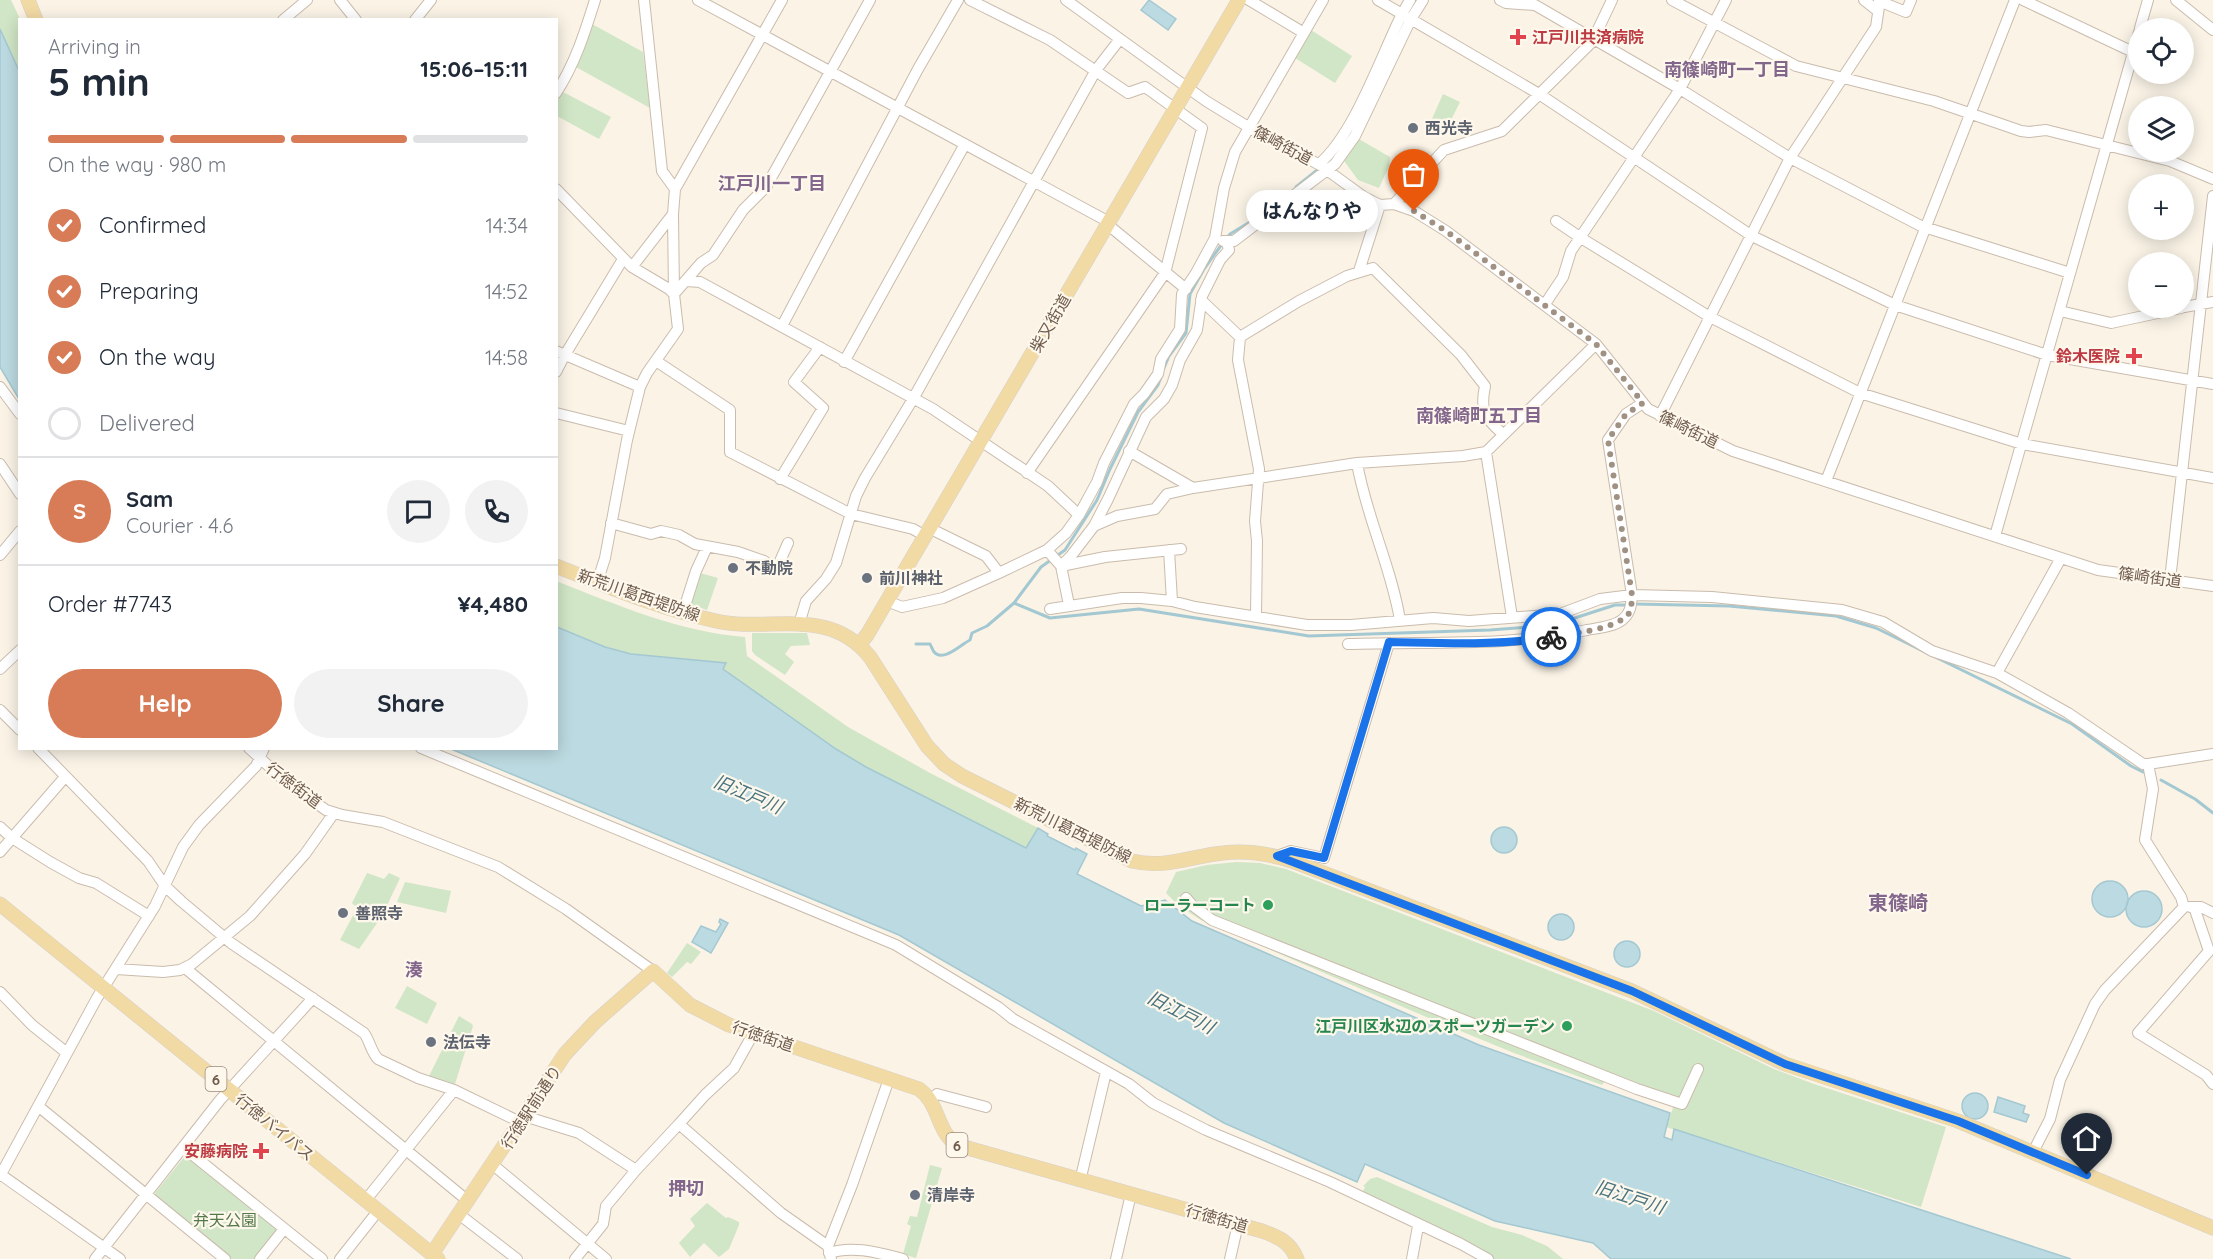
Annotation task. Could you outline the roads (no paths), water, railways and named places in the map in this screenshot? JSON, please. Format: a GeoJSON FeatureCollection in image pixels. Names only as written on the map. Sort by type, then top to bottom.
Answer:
{"type":"FeatureCollection","features":[{"type":"Feature","properties":{"kind":"main road"},"geometry":{"type":"LineString","coordinates":[[28,0],[35,18]]}},
{"type":"Feature","properties":{"kind":"main road","name":"柴又街道"},"geometry":{"type":"LineString","coordinates":[[859,645],[867,635],[1239,0]]}},
{"type":"Feature","properties":{"kind":"main road","name":"新荒川葛西堤防線"},"geometry":{"type":"LineString","coordinates":[[558,567],[597,583],[683,612],[725,622],[825,626],[845,635],[870,657],[927,746],[938,759],[962,776],[1132,861],[1160,865],[1232,852],[1277,856],[1632,991],[1785,1064],[1958,1121],[2213,1228]]}},
{"type":"Feature","properties":{"kind":"main road","name":"行徳バイパス"},"geometry":{"type":"LineString","coordinates":[[0,904],[433,1257]]}},
{"type":"Feature","properties":{"kind":"main road","name":"行徳街道"},"geometry":{"type":"LineString","coordinates":[[653,971],[690,1005],[729,1025],[919,1089],[930,1100],[943,1132],[957,1145],[1278,1237],[1290,1245],[1297,1259]]}},
{"type":"Feature","properties":{"kind":"main road","name":"行徳駅前通り"},"geometry":{"type":"LineString","coordinates":[[433,1257],[554,1071],[578,1040],[653,971]]}},
{"type":"Feature","properties":{"kind":"street"},"geometry":{"type":"LineString","coordinates":[[285,18],[307,0]]}},
{"type":"Feature","properties":{"kind":"street"},"geometry":{"type":"LineString","coordinates":[[340,0],[354,18]]}},
{"type":"Feature","properties":{"kind":"street"},"geometry":{"type":"LineString","coordinates":[[417,18],[431,0]]}},
{"type":"Feature","properties":{"kind":"street"},"geometry":{"type":"LineString","coordinates":[[558,90],[580,46],[595,0]]}},
{"type":"Feature","properties":{"kind":"street"},"geometry":{"type":"LineString","coordinates":[[644,0],[662,171],[675,189]]}},
{"type":"Feature","properties":{"kind":"street"},"geometry":{"type":"LineString","coordinates":[[698,0],[1108,223],[1186,289]]}},
{"type":"Feature","properties":{"kind":"street"},"geometry":{"type":"LineString","coordinates":[[597,583],[605,558],[610,523],[640,387],[678,328],[674,294],[675,189],[782,0]]}},
{"type":"Feature","properties":{"kind":"street"},"geometry":{"type":"LineString","coordinates":[[674,294],[700,263],[712,255],[744,210],[766,187],[870,0]]}},
{"type":"Feature","properties":{"kind":"street"},"geometry":{"type":"LineString","coordinates":[[782,326],[958,0]]}},
{"type":"Feature","properties":{"kind":"street"},"geometry":{"type":"LineString","coordinates":[[970,0],[1050,40],[1128,93],[1145,87],[1202,128],[1165,273],[1027,473]]}},
{"type":"Feature","properties":{"kind":"street","name":"篠崎街道"},"geometry":{"type":"LineString","coordinates":[[1066,0],[1187,88],[1250,128],[1322,167],[1364,197],[1380,205],[1394,204],[1414,211],[1446,231],[1596,344],[1648,409],[1660,416],[1733,450],[2098,570],[2213,586]]}},
{"type":"Feature","properties":{"kind":"street"},"geometry":{"type":"LineString","coordinates":[[1249,0],[1304,33]]}},
{"type":"Feature","properties":{"kind":"street"},"geometry":{"type":"LineString","coordinates":[[887,601],[903,607],[943,598],[1047,550],[1066,533],[1097,482],[1104,463],[1134,404],[1158,374],[1161,359],[1180,329],[1182,294],[1215,238],[1224,188],[1235,153],[1323,0]]}},
{"type":"Feature","properties":{"kind":"street"},"geometry":{"type":"LineString","coordinates":[[1378,0],[1539,94],[1752,236],[1895,305],[2047,355],[2213,384]]}},
{"type":"Feature","properties":{"kind":"street"},"geometry":{"type":"LineString","coordinates":[[1215,238],[1227,242],[1234,241],[1268,216],[1322,167],[1347,129],[1406,17],[1410,0]]}},
{"type":"Feature","properties":{"kind":"street"},"geometry":{"type":"LineString","coordinates":[[1406,17],[1423,0]]}},
{"type":"Feature","properties":{"kind":"street"},"geometry":{"type":"LineString","coordinates":[[1500,0],[1506,3],[1535,4],[1680,89],[1790,158],[1925,227],[2070,273]]}},
{"type":"Feature","properties":{"kind":"street"},"geometry":{"type":"LineString","coordinates":[[1394,204],[1444,150],[1503,131],[1594,39],[1612,0]]}},
{"type":"Feature","properties":{"kind":"street"},"geometry":{"type":"LineString","coordinates":[[1672,0],[1796,66],[1970,112],[2021,131],[2046,130],[2170,161],[2213,179]]}},
{"type":"Feature","properties":{"kind":"street"},"geometry":{"type":"LineString","coordinates":[[1545,304],[1563,277],[1571,251],[1680,89],[1726,0]]}},
{"type":"Feature","properties":{"kind":"street"},"geometry":{"type":"LineString","coordinates":[[1864,0],[1906,12],[1911,0]]}},
{"type":"Feature","properties":{"kind":"street"},"geometry":{"type":"LineString","coordinates":[[1826,481],[2015,0]]}},
{"type":"Feature","properties":{"kind":"street"},"geometry":{"type":"LineString","coordinates":[[2023,0],[2128,50]]}},
{"type":"Feature","properties":{"kind":"street"},"geometry":{"type":"LineString","coordinates":[[2143,18],[2148,0]]}},
{"type":"Feature","properties":{"kind":"street"},"geometry":{"type":"LineString","coordinates":[[2176,0],[2213,30]]}},
{"type":"Feature","properties":{"kind":"street"},"geometry":{"type":"LineString","coordinates":[[1660,416],[1790,158],[1876,27],[1879,4]]}},
{"type":"Feature","properties":{"kind":"street"},"geometry":{"type":"LineString","coordinates":[[799,624],[806,601],[826,579],[836,563],[865,478],[913,399],[1096,70],[1120,39]]}},
{"type":"Feature","properties":{"kind":"street"},"geometry":{"type":"LineString","coordinates":[[1995,536],[2128,69]]}},
{"type":"Feature","properties":{"kind":"street"},"geometry":{"type":"LineString","coordinates":[[844,362],[964,144]]}},
{"type":"Feature","properties":{"kind":"street"},"geometry":{"type":"LineString","coordinates":[[558,191],[632,267],[674,294]]}},
{"type":"Feature","properties":{"kind":"street"},"geometry":{"type":"LineString","coordinates":[[2170,580],[2213,196]]}},
{"type":"Feature","properties":{"kind":"street"},"geometry":{"type":"LineString","coordinates":[[1359,271],[1380,205]]}},
{"type":"Feature","properties":{"kind":"street"},"geometry":{"type":"LineString","coordinates":[[632,267],[673,214]]}},
{"type":"Feature","properties":{"kind":"street"},"geometry":{"type":"LineString","coordinates":[[1556,221],[1710,316],[1860,393],[2022,444],[2213,478]]}},
{"type":"Feature","properties":{"kind":"street"},"geometry":{"type":"LineString","coordinates":[[1061,566],[1094,526],[1146,417],[1164,399],[1172,385],[1180,360],[1197,330],[1201,300],[1220,260],[1229,250],[1227,242]]}},
{"type":"Feature","properties":{"kind":"street"},"geometry":{"type":"LineString","coordinates":[[623,259],[561,352],[640,387]]}},
{"type":"Feature","properties":{"kind":"street"},"geometry":{"type":"LineString","coordinates":[[1240,337],[1299,302],[1359,271],[1372,268],[1461,355],[1485,386],[1481,405],[1490,423],[1503,434]]}},
{"type":"Feature","properties":{"kind":"street"},"geometry":{"type":"LineString","coordinates":[[687,281],[700,282],[933,409],[1048,486],[1079,515]]}},
{"type":"Feature","properties":{"kind":"street"},"geometry":{"type":"LineString","coordinates":[[1201,300],[1240,337]]}},
{"type":"Feature","properties":{"kind":"street"},"geometry":{"type":"LineString","coordinates":[[2194,304],[2213,302]]}},
{"type":"Feature","properties":{"kind":"street"},"geometry":{"type":"LineString","coordinates":[[2060,311],[2111,323],[2133,318]]}},
{"type":"Feature","properties":{"kind":"street"},"geometry":{"type":"LineString","coordinates":[[1240,337],[1238,360],[1259,470],[1255,521],[1256,616]]}},
{"type":"Feature","properties":{"kind":"street"},"geometry":{"type":"LineString","coordinates":[[1094,526],[1117,516],[1155,509],[1167,494],[1192,488],[1357,463],[1463,456],[1485,452],[1596,344]]}},
{"type":"Feature","properties":{"kind":"street"},"geometry":{"type":"LineString","coordinates":[[780,479],[823,408],[794,382],[820,347]]}},
{"type":"Feature","properties":{"kind":"street"},"geometry":{"type":"LineString","coordinates":[[656,361],[730,410],[730,452],[851,514],[927,532],[986,556],[999,573]]}},
{"type":"Feature","properties":{"kind":"street"},"geometry":{"type":"LineString","coordinates":[[0,387],[18,411]]}},
{"type":"Feature","properties":{"kind":"street"},"geometry":{"type":"LineString","coordinates":[[1348,644],[1478,643],[1532,640],[1621,621],[1630,610],[1632,595],[1608,440],[1626,414],[1643,403]]}},
{"type":"Feature","properties":{"kind":"street"},"geometry":{"type":"LineString","coordinates":[[558,413],[629,431]]}},
{"type":"Feature","properties":{"kind":"street"},"geometry":{"type":"LineString","coordinates":[[1130,451],[1192,488]]}},
{"type":"Feature","properties":{"kind":"street"},"geometry":{"type":"LineString","coordinates":[[1485,452],[1512,616]]}},
{"type":"Feature","properties":{"kind":"street"},"geometry":{"type":"LineString","coordinates":[[1357,463],[1360,485],[1389,571],[1400,620]]}},
{"type":"Feature","properties":{"kind":"street"},"geometry":{"type":"LineString","coordinates":[[0,465],[18,491]]}},
{"type":"Feature","properties":{"kind":"street"},"geometry":{"type":"LineString","coordinates":[[610,523],[651,534],[661,531],[679,535],[695,544],[738,552],[764,561],[773,568],[777,568],[789,543]]}},
{"type":"Feature","properties":{"kind":"street"},"geometry":{"type":"LineString","coordinates":[[0,555],[18,533]]}},
{"type":"Feature","properties":{"kind":"street"},"geometry":{"type":"LineString","coordinates":[[683,612],[696,571],[707,547]]}},
{"type":"Feature","properties":{"kind":"street"},"geometry":{"type":"LineString","coordinates":[[1061,566],[1105,557],[1181,549]]}},
{"type":"Feature","properties":{"kind":"street"},"geometry":{"type":"LineString","coordinates":[[1047,550],[1061,566],[1069,606]]}},
{"type":"Feature","properties":{"kind":"street"},"geometry":{"type":"LineString","coordinates":[[1169,550],[1172,601]]}},
{"type":"Feature","properties":{"kind":"street"},"geometry":{"type":"LineString","coordinates":[[1997,674],[2061,558]]}},
{"type":"Feature","properties":{"kind":"street"},"geometry":{"type":"LineString","coordinates":[[1050,609],[1122,598],[1172,601],[1195,607],[1307,625],[1384,623],[1433,618],[1469,621],[1560,614],[1600,599],[1632,595],[1712,597],[1842,610],[1883,622],[1932,651],[1997,674],[2068,713],[2143,764],[2213,754]]}},
{"type":"Feature","properties":{"kind":"street"},"geometry":{"type":"LineString","coordinates":[[1277,856],[1291,851],[1324,858],[1389,642]]}},
{"type":"Feature","properties":{"kind":"street"},"geometry":{"type":"LineString","coordinates":[[0,669],[18,652]]}},
{"type":"Feature","properties":{"kind":"street"},"geometry":{"type":"LineString","coordinates":[[0,710],[18,728]]}},
{"type":"Feature","properties":{"kind":"street"},"geometry":{"type":"LineString","coordinates":[[40,750],[148,861],[165,886],[224,937],[364,1033],[378,1059],[418,1078],[454,1090],[522,1119],[579,1133],[636,1170]]}},
{"type":"Feature","properties":{"kind":"street"},"geometry":{"type":"LineString","coordinates":[[426,750],[896,945],[998,1006],[1013,1019],[1129,1084],[1153,1102],[1206,1130],[1330,1182],[1488,1259]]}},
{"type":"Feature","properties":{"kind":"street"},"geometry":{"type":"LineString","coordinates":[[120,1259],[0,1175],[67,1053],[149,916],[190,836],[256,766],[262,754]]}},
{"type":"Feature","properties":{"kind":"street","name":"行徳街道"},"geometry":{"type":"LineString","coordinates":[[262,754],[297,791],[319,806],[334,813],[384,823],[498,867],[566,909],[653,971]]}},
{"type":"Feature","properties":{"kind":"street"},"geometry":{"type":"LineString","coordinates":[[2148,764],[2153,789],[2145,840],[2189,907],[2209,951],[2138,1033],[2211,1075]]}},
{"type":"Feature","properties":{"kind":"street"},"geometry":{"type":"LineString","coordinates":[[0,852],[66,777]]}},
{"type":"Feature","properties":{"kind":"street"},"geometry":{"type":"LineString","coordinates":[[116,969],[163,972],[184,968],[207,952],[250,916],[304,854],[334,813]]}},
{"type":"Feature","properties":{"kind":"street"},"geometry":{"type":"LineString","coordinates":[[0,827],[12,838],[79,878],[96,883],[149,916]]}},
{"type":"Feature","properties":{"kind":"street"},"geometry":{"type":"LineString","coordinates":[[1186,897],[1192,905],[1212,920],[1682,1104],[1698,1069]]}},
{"type":"Feature","properties":{"kind":"street"},"geometry":{"type":"LineString","coordinates":[[2033,1152],[2049,1119],[2060,1080],[2095,1004],[2105,990],[2189,907],[2201,907],[2213,913]]}},
{"type":"Feature","properties":{"kind":"street"},"geometry":{"type":"LineString","coordinates":[[184,968],[468,1201]]}},
{"type":"Feature","properties":{"kind":"street"},"geometry":{"type":"LineString","coordinates":[[0,992],[32,1025],[67,1053]]}},
{"type":"Feature","properties":{"kind":"street"},"geometry":{"type":"LineString","coordinates":[[95,1259],[229,1090],[313,998]]}},
{"type":"Feature","properties":{"kind":"street"},"geometry":{"type":"LineString","coordinates":[[575,1259],[603,1224],[606,1206],[705,1095],[734,1068],[753,1034]]}},
{"type":"Feature","properties":{"kind":"street"},"geometry":{"type":"LineString","coordinates":[[1080,1181],[1106,1072]]}},
{"type":"Feature","properties":{"kind":"street"},"geometry":{"type":"LineString","coordinates":[[830,1253],[889,1079]]}},
{"type":"Feature","properties":{"kind":"street"},"geometry":{"type":"LineString","coordinates":[[365,1201],[454,1090]]}},
{"type":"Feature","properties":{"kind":"street"},"geometry":{"type":"LineString","coordinates":[[930,1100],[938,1094],[986,1107]]}},
{"type":"Feature","properties":{"kind":"street"},"geometry":{"type":"LineString","coordinates":[[38,1106],[225,1259]]}},
{"type":"Feature","properties":{"kind":"street"},"geometry":{"type":"LineString","coordinates":[[679,1124],[830,1253]]}},
{"type":"Feature","properties":{"kind":"street"},"geometry":{"type":"LineString","coordinates":[[183,1147],[322,1259]]}},
{"type":"Feature","properties":{"kind":"street"},"geometry":{"type":"LineString","coordinates":[[492,1164],[606,1259]]}},
{"type":"Feature","properties":{"kind":"street"},"geometry":{"type":"LineString","coordinates":[[1116,1259],[1131,1194]]}},
{"type":"Feature","properties":{"kind":"street"},"geometry":{"type":"LineString","coordinates":[[340,1259],[378,1211]]}},
{"type":"Feature","properties":{"kind":"street"},"geometry":{"type":"LineString","coordinates":[[460,1215],[516,1259]]}},
{"type":"Feature","properties":{"kind":"street"},"geometry":{"type":"LineString","coordinates":[[1230,1259],[1238,1224]]}},
{"type":"Feature","properties":{"kind":"street"},"geometry":{"type":"LineString","coordinates":[[1412,1259],[1418,1226]]}},
{"type":"Feature","properties":{"kind":"street"},"geometry":{"type":"LineString","coordinates":[[260,1259],[284,1229]]}},
{"type":"Feature","properties":{"kind":"street"},"geometry":{"type":"LineString","coordinates":[[830,1253],[842,1249],[903,1259]]}},
{"type":"Feature","properties":{"kind":"water"},"geometry":{"type":"Polygon","coordinates":[[[1149,0],[1176,19],[1168,30],[1141,10],[1149,0]]]}},
{"type":"Feature","properties":{"kind":"water"},"geometry":{"type":"Polygon","coordinates":[[[0,29],[18,69],[18,397],[0,367],[0,29]]]}},
{"type":"Feature","properties":{"kind":"water","name":"旧江戸川"},"geometry":{"type":"Polygon","coordinates":[[[558,627],[605,647],[631,654],[726,663],[723,669],[836,749],[866,767],[1026,848],[1038,828],[1048,834],[1047,836],[1087,854],[1077,874],[1141,906],[1165,900],[1192,921],[1479,1045],[1670,1113],[1664,1137],[1672,1140],[1674,1129],[2071,1259],[1611,1259],[1593,1243],[1495,1221],[1365,1164],[1357,1182],[1224,1123],[899,935],[453,750],[558,750],[558,627]]]}},
{"type":"Feature","properties":{"kind":"water"},"geometry":{"type":"Polygon","coordinates":[[[1504,827],[1513,831],[1517,840],[1513,849],[1504,853],[1495,849],[1491,840],[1495,831],[1504,827]]]}},
{"type":"Feature","properties":{"kind":"water"},"geometry":{"type":"Polygon","coordinates":[[[2110,881],[2122,887],[2128,899],[2122,911],[2110,917],[2098,911],[2092,899],[2098,887],[2110,881]]]}},
{"type":"Feature","properties":{"kind":"water"},"geometry":{"type":"Polygon","coordinates":[[[2144,891],[2156,897],[2162,909],[2156,921],[2144,927],[2132,921],[2126,909],[2132,897],[2144,891]]]}},
{"type":"Feature","properties":{"kind":"water"},"geometry":{"type":"Polygon","coordinates":[[[1561,914],[1570,918],[1574,927],[1570,936],[1561,940],[1552,936],[1548,927],[1552,918],[1561,914]]]}},
{"type":"Feature","properties":{"kind":"water"},"geometry":{"type":"Polygon","coordinates":[[[720,919],[728,923],[711,953],[692,942],[701,926],[716,932],[721,924],[720,919]]]}},
{"type":"Feature","properties":{"kind":"water"},"geometry":{"type":"Polygon","coordinates":[[[1627,941],[1636,945],[1640,954],[1636,963],[1627,967],[1618,963],[1614,954],[1618,945],[1627,941]]]}},
{"type":"Feature","properties":{"kind":"water"},"geometry":{"type":"Polygon","coordinates":[[[1975,1093],[1984,1097],[1988,1106],[1984,1115],[1975,1119],[1966,1115],[1962,1106],[1966,1097],[1975,1093]]]}},
{"type":"Feature","properties":{"kind":"water"},"geometry":{"type":"Polygon","coordinates":[[[1998,1097],[2025,1106],[2023,1113],[2029,1115],[2026,1122],[1994,1112],[1998,1097]]]}},
{"type":"Feature","properties":{"kind":"waterway"},"geometry":{"type":"LineString","coordinates":[[1296,187],[1321,167]]}},
{"type":"Feature","properties":{"kind":"waterway"},"geometry":{"type":"LineString","coordinates":[[1226,239],[1230,234],[1255,219]]}},
{"type":"Feature","properties":{"kind":"waterway"},"geometry":{"type":"LineString","coordinates":[[1164,368],[1169,356],[1186,333],[1190,294],[1222,244]]}},
{"type":"Feature","properties":{"kind":"waterway"},"geometry":{"type":"LineString","coordinates":[[1014,603],[1041,567],[1065,550],[1097,500],[1138,412],[1158,385],[1161,377]]}},
{"type":"Feature","properties":{"kind":"waterway"},"geometry":{"type":"LineString","coordinates":[[916,644],[930,644],[935,653],[948,654],[970,640],[972,633],[987,626],[1014,603],[1050,618],[1139,609],[1309,636],[1490,630],[1553,625],[1615,605],[1628,605]]}},
{"type":"Feature","properties":{"kind":"waterway"},"geometry":{"type":"LineString","coordinates":[[1635,604],[1729,606],[1836,616],[1876,628],[2072,724],[2143,772]]}},
{"type":"Feature","properties":{"kind":"waterway"},"geometry":{"type":"LineString","coordinates":[[2161,780],[2195,799],[2213,813]]}},
{"type":"Feature","properties":{"kind":"place","name":"江戸川共済病院"},"geometry":{"type":"Point","coordinates":[1518,37]}},
{"type":"Feature","properties":{"kind":"place","name":"西光寺"},"geometry":{"type":"Point","coordinates":[1413,128]}},
{"type":"Feature","properties":{"kind":"place","name":"はんなりや"},"geometry":{"type":"Point","coordinates":[1414,211]}},
{"type":"Feature","properties":{"kind":"place","name":"鈴木医院"},"geometry":{"type":"Point","coordinates":[2134,356]}},
{"type":"Feature","properties":{"kind":"place","name":"不動院"},"geometry":{"type":"Point","coordinates":[733,568]}},
{"type":"Feature","properties":{"kind":"place","name":"前川神社"},"geometry":{"type":"Point","coordinates":[867,578]}},
{"type":"Feature","properties":{"kind":"place","name":"ローラーコート"},"geometry":{"type":"Point","coordinates":[1268,905]}},
{"type":"Feature","properties":{"kind":"place","name":"善照寺"},"geometry":{"type":"Point","coordinates":[343,913]}},
{"type":"Feature","properties":{"kind":"place","name":"江戸川区水辺のスポーツガーデン"},"geometry":{"type":"Point","coordinates":[1567,1026]}},
{"type":"Feature","properties":{"kind":"place","name":"法伝寺"},"geometry":{"type":"Point","coordinates":[431,1042]}},
{"type":"Feature","properties":{"kind":"place","name":"安藤病院"},"geometry":{"type":"Point","coordinates":[261,1151]}},
{"type":"Feature","properties":{"kind":"place","name":"清岸寺"},"geometry":{"type":"Point","coordinates":[915,1195]}},
{"type":"Feature","properties":{"kind":"district","name":"南篠崎町一丁目"},"geometry":{"type":"Point","coordinates":[1727,69]}},
{"type":"Feature","properties":{"kind":"district","name":"江戸川一丁目"},"geometry":{"type":"Point","coordinates":[772,183]}},
{"type":"Feature","properties":{"kind":"district","name":"南篠崎町五丁目"},"geometry":{"type":"Point","coordinates":[1479,415]}},
{"type":"Feature","properties":{"kind":"district","name":"東篠崎"},"geometry":{"type":"Point","coordinates":[1898,902]}},
{"type":"Feature","properties":{"kind":"district","name":"湊"},"geometry":{"type":"Point","coordinates":[414,969]}},
{"type":"Feature","properties":{"kind":"district","name":"押切"},"geometry":{"type":"Point","coordinates":[686,1188]}},
{"type":"Feature","properties":{"kind":"park label","name":"弁天公園"},"geometry":{"type":"Point","coordinates":[225,1220]}}]}
